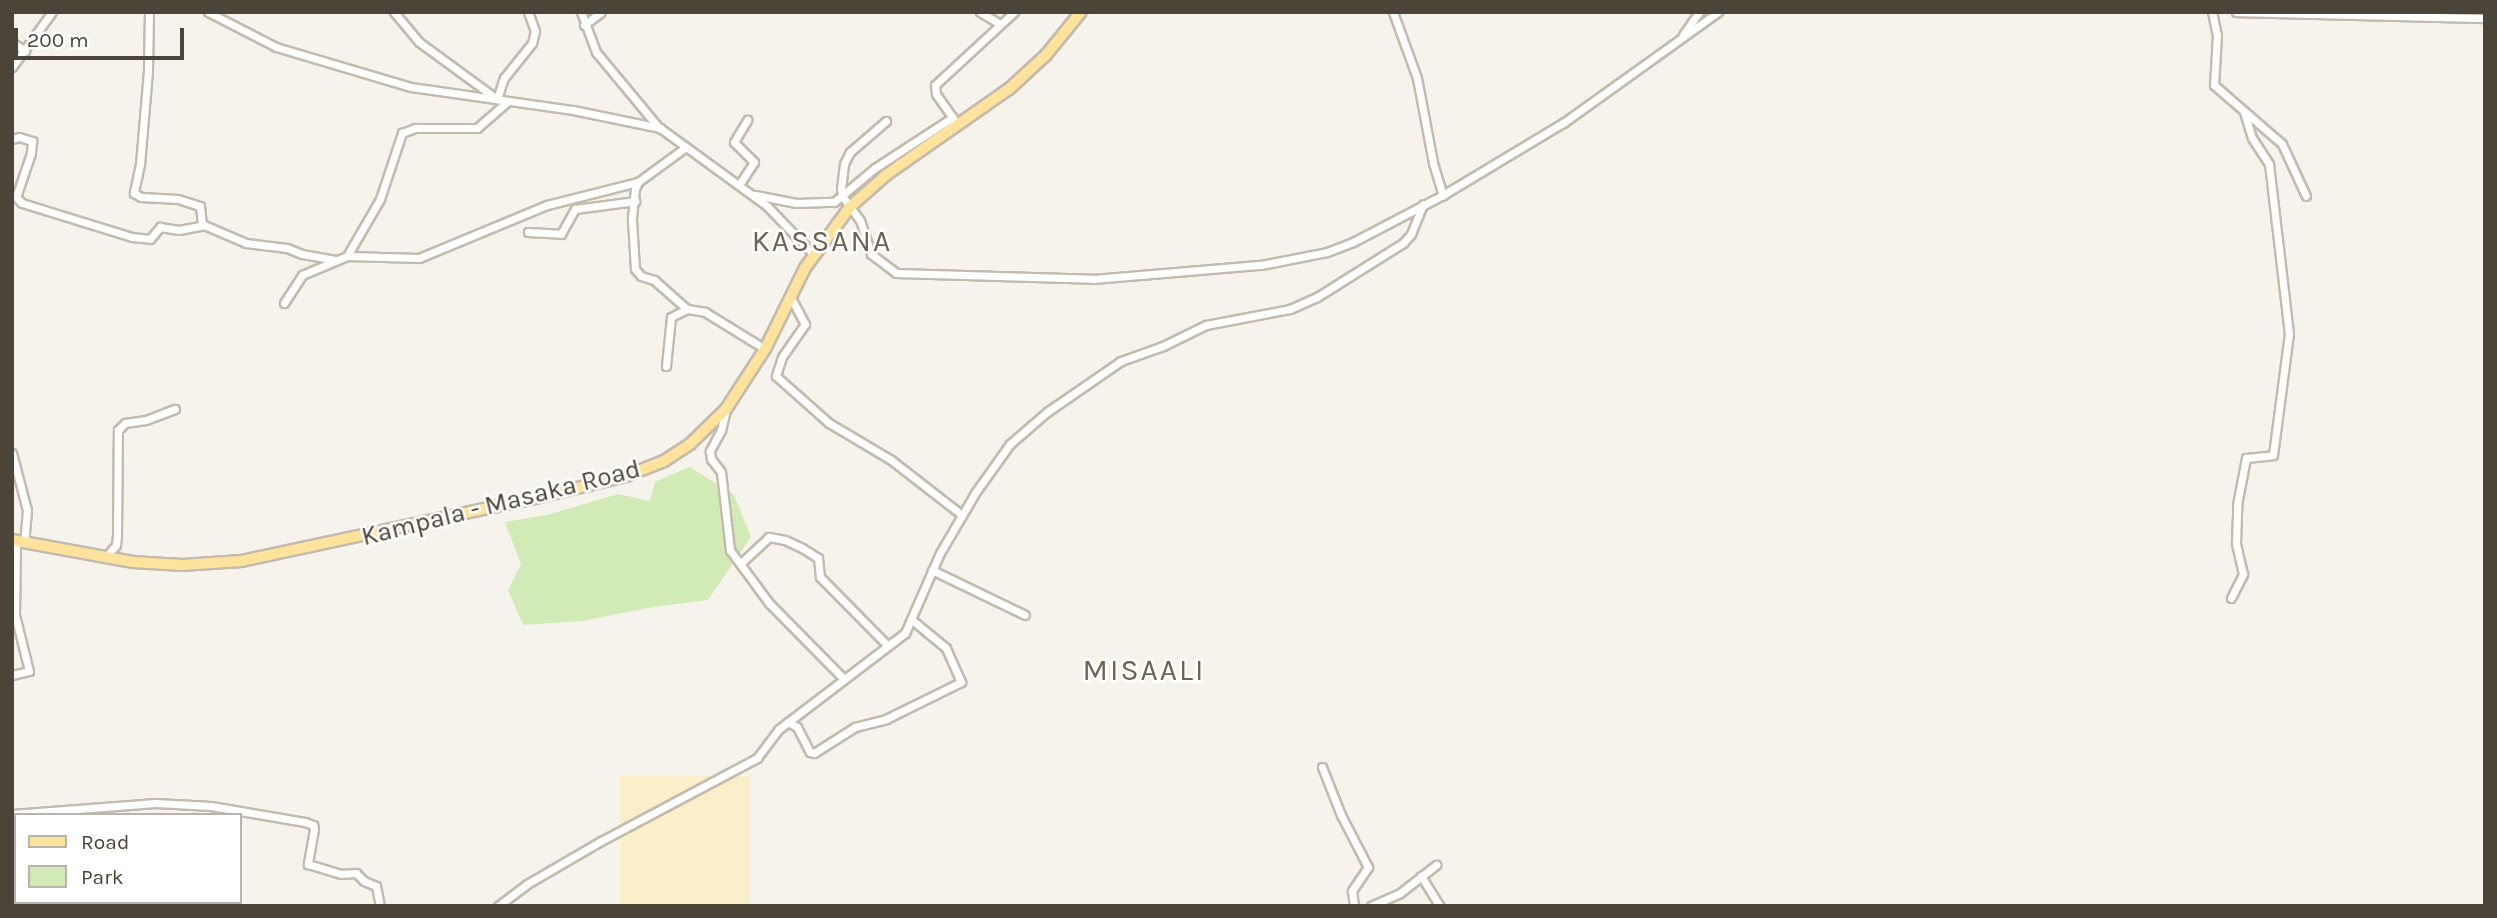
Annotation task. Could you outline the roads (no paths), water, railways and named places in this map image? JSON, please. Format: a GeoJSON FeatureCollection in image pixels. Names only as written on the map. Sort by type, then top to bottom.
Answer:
{"type":"FeatureCollection","features":[{"type":"Feature","properties":{"kind":"main road","name":"Kampala - Masaka Road"},"geometry":{"type":"LineString","coordinates":[[17,542],[105,558],[182,565],[241,561],[540,497],[626,476],[664,461],[690,444],[726,409],[765,349],[790,295],[846,202],[870,187],[955,121],[1031,69],[1081,12]]}},
{"type":"Feature","properties":{"kind":"street"},"geometry":{"type":"LineString","coordinates":[[12,67],[52,12]]}},
{"type":"Feature","properties":{"kind":"street"},"geometry":{"type":"LineString","coordinates":[[149,12],[148,71],[139,172],[134,193],[141,197],[178,199],[200,206],[202,225]]}},
{"type":"Feature","properties":{"kind":"street"},"geometry":{"type":"LineString","coordinates":[[208,12],[236,28],[297,55],[411,87],[573,110],[660,128]]}},
{"type":"Feature","properties":{"kind":"street"},"geometry":{"type":"LineString","coordinates":[[394,12],[419,42],[497,99]]}},
{"type":"Feature","properties":{"kind":"street"},"geometry":{"type":"LineString","coordinates":[[497,99],[504,78],[532,44],[535,31],[528,12]]}},
{"type":"Feature","properties":{"kind":"street"},"geometry":{"type":"LineString","coordinates":[[581,12],[584,25],[600,58],[660,128],[767,206],[813,254]]}},
{"type":"Feature","properties":{"kind":"street"},"geometry":{"type":"LineString","coordinates":[[584,25],[601,12]]}},
{"type":"Feature","properties":{"kind":"street"},"geometry":{"type":"LineString","coordinates":[[980,12],[1000,24]]}},
{"type":"Feature","properties":{"kind":"street"},"geometry":{"type":"LineString","coordinates":[[955,121],[934,85],[1014,12]]}},
{"type":"Feature","properties":{"kind":"street"},"geometry":{"type":"LineString","coordinates":[[1393,12],[1417,78],[1433,163],[1443,195]]}},
{"type":"Feature","properties":{"kind":"street"},"geometry":{"type":"LineString","coordinates":[[1681,39],[1699,12]]}},
{"type":"Feature","properties":{"kind":"street"},"geometry":{"type":"LineString","coordinates":[[886,121],[850,152],[841,177],[846,202],[860,220],[871,254],[897,274],[1093,279],[1228,269],[1298,260],[1353,242],[1443,195],[1563,123],[1718,12]]}},
{"type":"Feature","properties":{"kind":"street"},"geometry":{"type":"LineString","coordinates":[[2212,12],[2218,50],[2213,80],[2244,113],[2282,144],[2306,196]]}},
{"type":"Feature","properties":{"kind":"street"},"geometry":{"type":"LineString","coordinates":[[2236,12],[2485,18]]}},
{"type":"Feature","properties":{"kind":"street"},"geometry":{"type":"LineString","coordinates":[[12,42],[25,51]]}},
{"type":"Feature","properties":{"kind":"street"},"geometry":{"type":"LineString","coordinates":[[347,256],[380,199],[402,134],[415,128],[477,128],[507,102]]}},
{"type":"Feature","properties":{"kind":"street"},"geometry":{"type":"LineString","coordinates":[[2231,598],[2243,574],[2236,543],[2237,505],[2246,458],[2273,455],[2289,334],[2269,164],[2252,138],[2244,113]]}},
{"type":"Feature","properties":{"kind":"street"},"geometry":{"type":"LineString","coordinates":[[739,186],[754,162],[734,142],[747,120]]}},
{"type":"Feature","properties":{"kind":"street"},"geometry":{"type":"LineString","coordinates":[[12,139],[19,137],[32,141],[31,153],[16,197],[22,203],[146,240],[155,236],[160,227],[179,230],[202,225],[246,243],[287,248],[302,254],[335,260]]}},
{"type":"Feature","properties":{"kind":"street"},"geometry":{"type":"LineString","coordinates":[[285,303],[302,275],[335,260],[347,256],[419,258],[547,205],[638,182],[668,157],[686,147]]}},
{"type":"Feature","properties":{"kind":"street"},"geometry":{"type":"LineString","coordinates":[[638,182],[632,220],[635,269],[641,276],[654,280],[687,309],[705,312],[765,349]]}},
{"type":"Feature","properties":{"kind":"street"},"geometry":{"type":"LineString","coordinates":[[751,194],[796,203],[846,202]]}},
{"type":"Feature","properties":{"kind":"street"},"geometry":{"type":"LineString","coordinates":[[528,232],[561,233],[575,209],[635,201]]}},
{"type":"Feature","properties":{"kind":"street"},"geometry":{"type":"LineString","coordinates":[[498,906],[527,884],[601,841],[757,758],[788,722],[905,633],[932,570],[962,515],[1010,444],[1087,383],[1121,361],[1206,326],[1306,303],[1403,243],[1411,234],[1423,204]]}},
{"type":"Feature","properties":{"kind":"street"},"geometry":{"type":"LineString","coordinates":[[790,295],[805,324],[782,357],[776,376],[829,423],[891,460],[962,515]]}},
{"type":"Feature","properties":{"kind":"street"},"geometry":{"type":"LineString","coordinates":[[666,366],[671,317],[687,309]]}},
{"type":"Feature","properties":{"kind":"street"},"geometry":{"type":"LineString","coordinates":[[726,409],[721,430],[712,445],[711,459],[721,472],[729,544],[769,603],[844,678]]}},
{"type":"Feature","properties":{"kind":"street"},"geometry":{"type":"LineString","coordinates":[[105,558],[116,545],[118,430],[125,423],[175,410]]}},
{"type":"Feature","properties":{"kind":"street"},"geometry":{"type":"LineString","coordinates":[[12,453],[26,510],[17,542],[15,615],[29,671],[12,675]]}},
{"type":"Feature","properties":{"kind":"street"},"geometry":{"type":"LineString","coordinates":[[741,562],[769,537],[802,548],[818,558],[820,578],[887,645]]}},
{"type":"Feature","properties":{"kind":"street"},"geometry":{"type":"LineString","coordinates":[[932,570],[1025,615]]}},
{"type":"Feature","properties":{"kind":"street"},"geometry":{"type":"LineString","coordinates":[[788,722],[797,727],[810,752],[814,753],[855,727],[886,719],[961,682],[946,648],[912,620]]}},
{"type":"Feature","properties":{"kind":"street"},"geometry":{"type":"LineString","coordinates":[[1322,767],[1341,816],[1368,869],[1352,891],[1354,906]]}},
{"type":"Feature","properties":{"kind":"street"},"geometry":{"type":"LineString","coordinates":[[25,813],[156,803],[211,806],[305,822],[313,825],[314,829],[308,864],[341,874],[356,873],[363,881],[376,886],[380,906]]}},
{"type":"Feature","properties":{"kind":"street"},"geometry":{"type":"LineString","coordinates":[[1371,906],[1400,893],[1436,865]]}},
{"type":"Feature","properties":{"kind":"street"},"geometry":{"type":"LineString","coordinates":[[1421,876],[1440,906]]}},
{"type":"Feature","properties":{"kind":"district","name":"KASSANA"},"geometry":{"type":"Point","coordinates":[822,241]}},
{"type":"Feature","properties":{"kind":"district","name":"MISAALI"},"geometry":{"type":"Point","coordinates":[1144,670]}}]}
